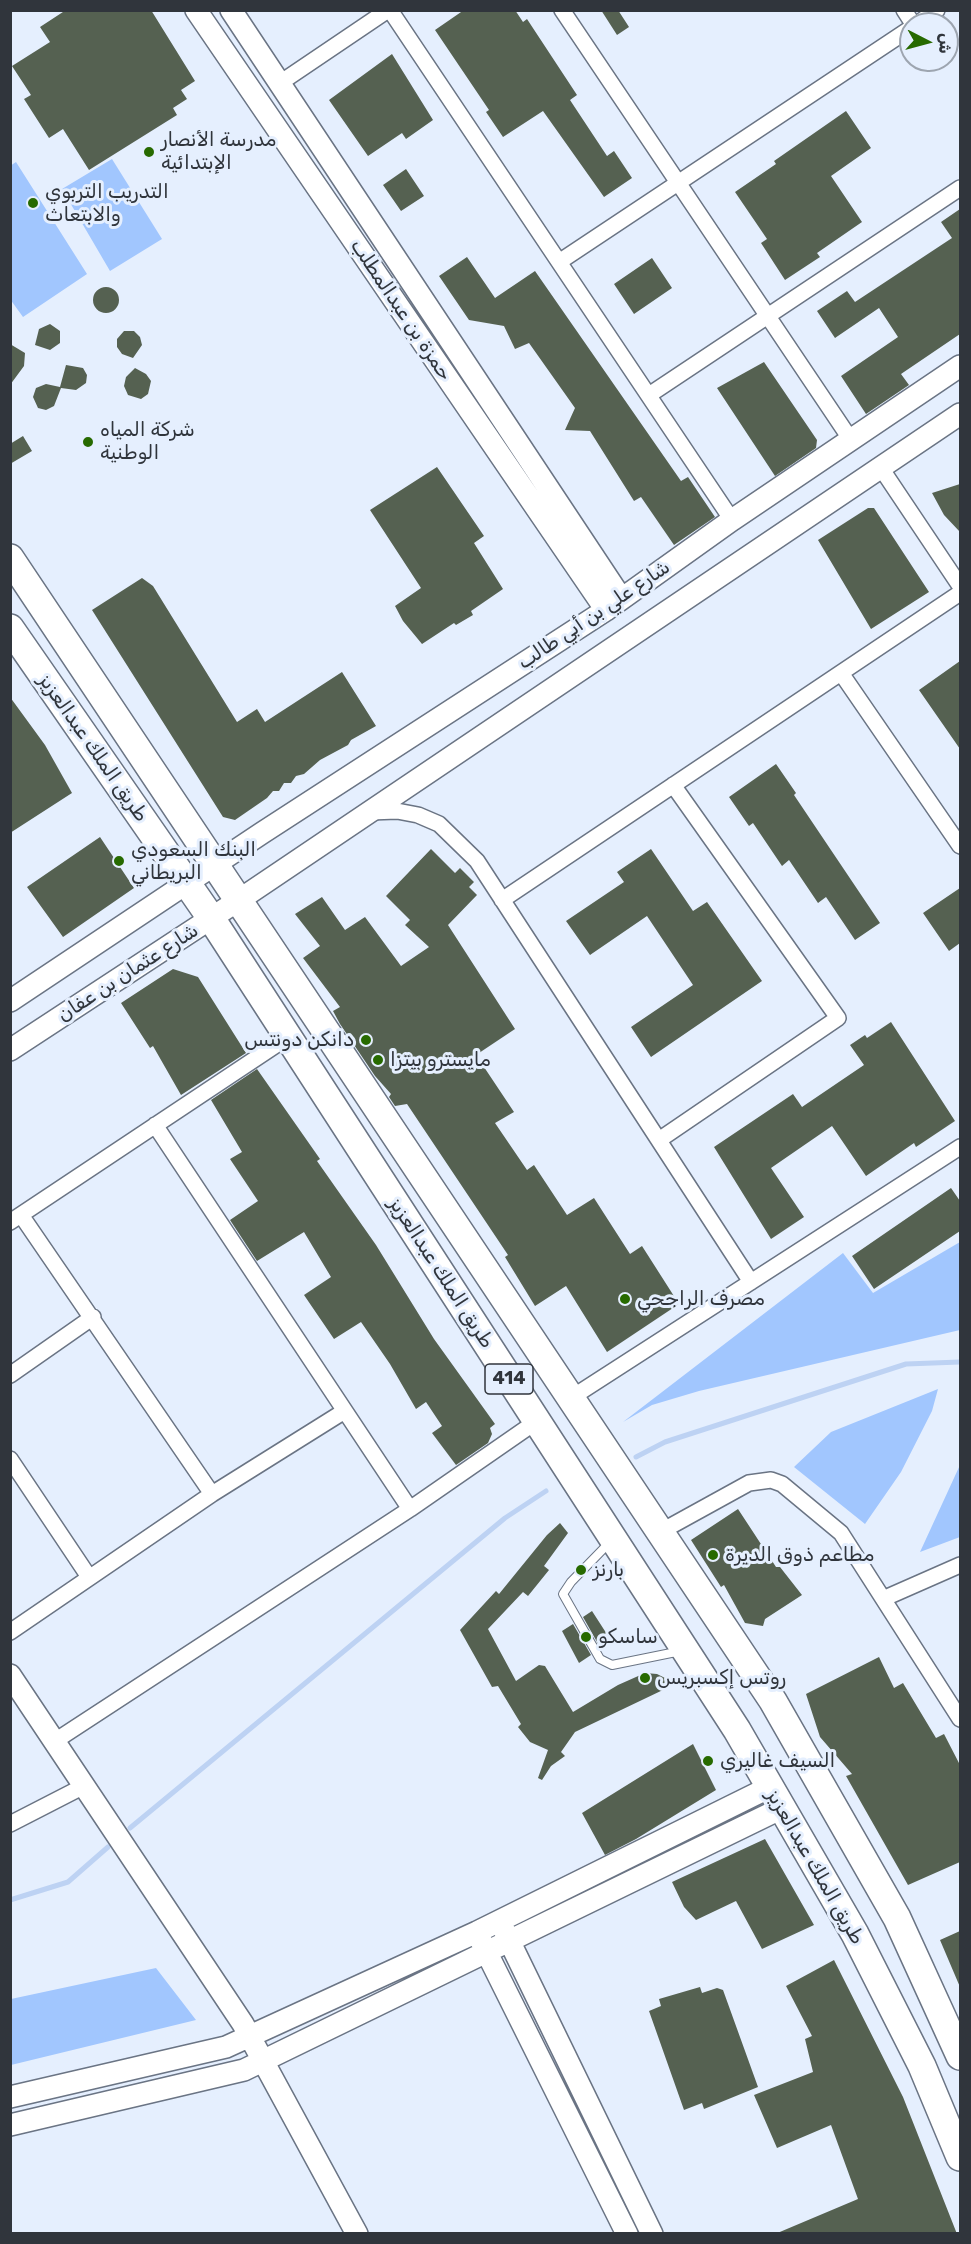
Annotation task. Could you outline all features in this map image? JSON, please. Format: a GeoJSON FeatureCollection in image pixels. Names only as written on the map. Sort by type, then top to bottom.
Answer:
{"type":"FeatureCollection","features":[{"type":"Feature","properties":{"kind":"highway","name":"طريق الملك عبدالعزيز"},"geometry":{"type":"LineString","coordinates":[[10,558],[219,862],[779,1711],[897,1918],[960,2056]]}},
{"type":"Feature","properties":{"kind":"highway","name":"طريق الملك عبدالعزيز"},"geometry":{"type":"LineString","coordinates":[[10,628],[211,918],[737,1730],[855,1934],[921,2066],[960,2157]]}},
{"type":"Feature","properties":{"kind":"street","name":"حمزة بن عبدالمطلب"},"geometry":{"type":"LineString","coordinates":[[196,10],[614,604]]}},
{"type":"Feature","properties":{"kind":"street","name":"حمزة بن عبدالمطلب"},"geometry":{"type":"LineString","coordinates":[[231,10],[614,604]]}},
{"type":"Feature","properties":{"kind":"street"},"geometry":{"type":"LineString","coordinates":[[280,83],[389,10],[732,520]]}},
{"type":"Feature","properties":{"kind":"street"},"geometry":{"type":"LineString","coordinates":[[562,10],[851,440]]}},
{"type":"Feature","properties":{"kind":"street"},"geometry":{"type":"LineString","coordinates":[[559,262],[899,35]]}},
{"type":"Feature","properties":{"kind":"street"},"geometry":{"type":"LineString","coordinates":[[649,395],[960,188]]}},
{"type":"Feature","properties":{"kind":"street","name":"شارع علي بن أبي طالب"},"geometry":{"type":"LineString","coordinates":[[219,862],[614,604],[732,520],[960,366]]}},
{"type":"Feature","properties":{"kind":"street","name":"شارع علي بن أبي طالب"},"geometry":{"type":"LineString","coordinates":[[242,898],[960,414]]}},
{"type":"Feature","properties":{"kind":"street"},"geometry":{"type":"LineString","coordinates":[[881,468],[960,586]]}},
{"type":"Feature","properties":{"kind":"street"},"geometry":{"type":"LineString","coordinates":[[502,900],[960,593]]}},
{"type":"Feature","properties":{"kind":"street"},"geometry":{"type":"LineString","coordinates":[[841,673],[960,846]]}},
{"type":"Feature","properties":{"kind":"street"},"geometry":{"type":"LineString","coordinates":[[659,1140],[838,1018],[673,785]]}},
{"type":"Feature","properties":{"kind":"street"},"geometry":{"type":"LineString","coordinates":[[369,812],[397,811],[418,815],[439,824],[477,861],[751,1282]]}},
{"type":"Feature","properties":{"kind":"street","name":"شارع عثمان بن عفان"},"geometry":{"type":"LineString","coordinates":[[10,1001],[219,862]]}},
{"type":"Feature","properties":{"kind":"street","name":"شارع عثمان بن عفان"},"geometry":{"type":"LineString","coordinates":[[10,1050],[242,898]]}},
{"type":"Feature","properties":{"kind":"street"},"geometry":{"type":"LineString","coordinates":[[212,1494],[93,1317],[16,1219],[288,1036]]}},
{"type":"Feature","properties":{"kind":"street"},"geometry":{"type":"LineString","coordinates":[[155,1125],[343,1412],[410,1509]]}},
{"type":"Feature","properties":{"kind":"street"},"geometry":{"type":"LineString","coordinates":[[571,1398],[751,1282],[958,1154]]}},
{"type":"Feature","properties":{"kind":"street"},"geometry":{"type":"LineString","coordinates":[[10,1375],[93,1317]]}},
{"type":"Feature","properties":{"kind":"street"},"geometry":{"type":"LineString","coordinates":[[10,1632],[212,1494],[343,1412]]}},
{"type":"Feature","properties":{"kind":"street"},"geometry":{"type":"LineString","coordinates":[[55,1741],[410,1509],[537,1421]]}},
{"type":"Feature","properties":{"kind":"street"},"geometry":{"type":"LineString","coordinates":[[10,1459],[89,1577]]}},
{"type":"Feature","properties":{"kind":"street"},"geometry":{"type":"LineString","coordinates":[[660,1532],[749,1483],[771,1480],[783,1484],[841,1533],[885,1598],[960,1719]]}},
{"type":"Feature","properties":{"kind":"street"},"geometry":{"type":"LineString","coordinates":[[885,1598],[960,1565]]}},
{"type":"Feature","properties":{"kind":"street"},"geometry":{"type":"LineString","coordinates":[[10,1675],[250,2036],[357,2234]]}},
{"type":"Feature","properties":{"kind":"street"},"geometry":{"type":"LineString","coordinates":[[10,1824],[84,1786]]}},
{"type":"Feature","properties":{"kind":"street"},"geometry":{"type":"LineString","coordinates":[[10,2097],[226,2047],[499,1920],[776,1798]]}},
{"type":"Feature","properties":{"kind":"street"},"geometry":{"type":"LineString","coordinates":[[10,2125],[244,2070],[509,1941],[776,1798]]}},
{"type":"Feature","properties":{"kind":"street"},"geometry":{"type":"LineString","coordinates":[[499,1920],[652,2234]]}},
{"type":"Feature","properties":{"kind":"street"},"geometry":{"type":"LineString","coordinates":[[477,1932],[627,2234]]}},
{"type":"Feature","properties":{"kind":"lane"},"geometry":{"type":"LineString","coordinates":[[613,1539],[563,1593],[600,1659],[612,1665],[685,1650]]}},
{"type":"Feature","properties":{"kind":"shaded area"},"geometry":{"type":"Polygon","coordinates":[[[112,159],[162,239],[110,271],[62,189],[112,159]]]}},
{"type":"Feature","properties":{"kind":"shaded area","name":"التدريب التربوي والابتعاث"},"geometry":{"type":"Polygon","coordinates":[[[16,162],[87,274],[23,317],[10,299],[10,166],[16,162]]]}},
{"type":"Feature","properties":{"kind":"shaded area"},"geometry":{"type":"Polygon","coordinates":[[[960,1242],[960,1330],[699,1391],[652,1405],[623,1422],[843,1253],[873,1293],[960,1242]]]}},
{"type":"Feature","properties":{"kind":"shaded area"},"geometry":{"type":"Polygon","coordinates":[[[938,1389],[932,1411],[901,1472],[865,1524],[794,1467],[831,1432],[938,1389]]]}},
{"type":"Feature","properties":{"kind":"shaded area"},"geometry":{"type":"Polygon","coordinates":[[[960,1465],[960,1537],[920,1552],[960,1465]]]}},
{"type":"Feature","properties":{"kind":"shaded area"},"geometry":{"type":"Polygon","coordinates":[[[156,1968],[196,2020],[11,2065],[11,1999],[156,1968]]]}},
{"type":"Feature","properties":{"kind":"building"},"geometry":{"type":"Polygon","coordinates":[[[66,10],[151,10],[195,81],[181,90],[187,99],[173,108],[177,115],[89,170],[63,129],[49,138],[24,99],[31,95],[12,66],[50,42],[40,27],[66,10]]]}},
{"type":"Feature","properties":{"kind":"building"},"geometry":{"type":"Polygon","coordinates":[[[464,10],[515,10],[523,22],[527,19],[577,95],[570,100],[607,156],[614,151],[632,178],[604,197],[543,111],[503,137],[486,112],[489,110],[435,30],[464,10]]]}},
{"type":"Feature","properties":{"kind":"building"},"geometry":{"type":"Polygon","coordinates":[[[601,10],[618,10],[629,27],[617,35],[601,10]]]}},
{"type":"Feature","properties":{"kind":"building"},"geometry":{"type":"Polygon","coordinates":[[[392,54],[433,120],[406,139],[402,133],[368,156],[329,100],[392,54]]]}},
{"type":"Feature","properties":{"kind":"building"},"geometry":{"type":"Polygon","coordinates":[[[846,111],[871,148],[831,176],[862,222],[817,253],[820,257],[785,280],[761,243],[767,239],[735,192],[776,164],[774,161],[846,111]]]}},
{"type":"Feature","properties":{"kind":"building"},"geometry":{"type":"Polygon","coordinates":[[[406,169],[424,196],[401,211],[383,185],[406,169]]]}},
{"type":"Feature","properties":{"kind":"building"},"geometry":{"type":"Polygon","coordinates":[[[960,209],[960,334],[901,374],[909,385],[866,414],[841,376],[898,337],[879,308],[835,338],[817,311],[847,291],[855,302],[952,238],[941,222],[960,209]]]}},
{"type":"Feature","properties":{"kind":"building"},"geometry":{"type":"Polygon","coordinates":[[[467,257],[495,298],[535,271],[681,481],[688,477],[715,517],[674,545],[641,497],[634,501],[590,431],[565,430],[575,408],[529,343],[515,349],[504,326],[469,320],[439,276],[467,257]]]}},
{"type":"Feature","properties":{"kind":"building"},"geometry":{"type":"Polygon","coordinates":[[[652,258],[672,288],[634,314],[614,284],[652,258]]]}},
{"type":"Feature","properties":{"kind":"building"},"geometry":{"type":"Polygon","coordinates":[[[106,287],[115,291],[119,300],[115,309],[106,313],[97,309],[93,300],[97,291],[106,287]]]}},
{"type":"Feature","properties":{"kind":"building"},"geometry":{"type":"Polygon","coordinates":[[[50,324],[60,331],[60,343],[50,350],[35,345],[39,329],[50,324]]]}},
{"type":"Feature","properties":{"kind":"building"},"geometry":{"type":"Polygon","coordinates":[[[124,331],[134,331],[140,337],[142,345],[133,358],[122,354],[117,347],[117,339],[124,331]]]}},
{"type":"Feature","properties":{"kind":"building"},"geometry":{"type":"Polygon","coordinates":[[[10,344],[25,353],[24,366],[10,385],[10,344]]]}},
{"type":"Feature","properties":{"kind":"building"},"geometry":{"type":"Polygon","coordinates":[[[764,362],[817,440],[816,448],[775,476],[717,388],[764,362]]]}},
{"type":"Feature","properties":{"kind":"building"},"geometry":{"type":"Polygon","coordinates":[[[66,365],[83,368],[87,375],[86,383],[76,390],[61,388],[54,406],[46,410],[38,408],[33,397],[36,388],[46,384],[60,387],[66,365]]]}},
{"type":"Feature","properties":{"kind":"building"},"geometry":{"type":"Polygon","coordinates":[[[135,368],[146,374],[151,381],[148,394],[141,399],[128,395],[124,386],[126,377],[135,368]]]}},
{"type":"Feature","properties":{"kind":"building"},"geometry":{"type":"Polygon","coordinates":[[[23,436],[32,451],[10,464],[10,444],[23,436]]]}},
{"type":"Feature","properties":{"kind":"building"},"geometry":{"type":"Polygon","coordinates":[[[437,467],[484,536],[474,543],[503,589],[471,611],[473,615],[456,625],[454,623],[422,644],[403,621],[395,606],[421,588],[370,510],[437,467]]]}},
{"type":"Feature","properties":{"kind":"building"},"geometry":{"type":"Polygon","coordinates":[[[960,484],[960,532],[944,515],[932,493],[960,484]]]}},
{"type":"Feature","properties":{"kind":"building"},"geometry":{"type":"Polygon","coordinates":[[[868,508],[874,508],[929,592],[871,629],[818,540],[868,508]]]}},
{"type":"Feature","properties":{"kind":"building"},"geometry":{"type":"Polygon","coordinates":[[[142,578],[153,586],[237,722],[257,709],[265,722],[342,672],[376,726],[320,760],[304,774],[296,776],[291,783],[284,783],[279,791],[273,791],[267,798],[235,820],[223,817],[92,610],[142,578]]]}},
{"type":"Feature","properties":{"kind":"building"},"geometry":{"type":"Polygon","coordinates":[[[960,661],[960,749],[919,690],[960,661]]]}},
{"type":"Feature","properties":{"kind":"building"},"geometry":{"type":"Polygon","coordinates":[[[10,697],[45,745],[72,793],[10,833],[10,697]]]}},
{"type":"Feature","properties":{"kind":"building"},"geometry":{"type":"Polygon","coordinates":[[[776,764],[796,793],[794,795],[880,923],[855,940],[826,897],[818,903],[789,860],[782,866],[753,823],[749,826],[729,797],[776,764]]]}},
{"type":"Feature","properties":{"kind":"building"},"geometry":{"type":"Polygon","coordinates":[[[100,837],[134,888],[63,937],[27,887],[100,837]]]}},
{"type":"Feature","properties":{"kind":"building"},"geometry":{"type":"Polygon","coordinates":[[[431,849],[455,873],[460,868],[474,882],[469,887],[477,895],[448,925],[515,1029],[476,1055],[514,1112],[495,1123],[527,1170],[534,1165],[567,1215],[594,1198],[630,1254],[642,1246],[679,1304],[607,1352],[566,1286],[535,1306],[505,1257],[508,1255],[407,1104],[395,1106],[389,1097],[391,1094],[375,1076],[340,1024],[333,1011],[340,1007],[303,958],[320,946],[295,914],[322,897],[345,930],[365,917],[401,966],[429,947],[405,925],[410,920],[386,896],[431,849]]]}},
{"type":"Feature","properties":{"kind":"building"},"geometry":{"type":"Polygon","coordinates":[[[651,849],[693,911],[707,902],[762,981],[651,1057],[631,1027],[693,985],[647,916],[590,955],[566,921],[624,882],[617,872],[651,849]]]}},
{"type":"Feature","properties":{"kind":"building"},"geometry":{"type":"Polygon","coordinates":[[[960,888],[960,943],[949,951],[923,913],[960,888]]]}},
{"type":"Feature","properties":{"kind":"building"},"geometry":{"type":"Polygon","coordinates":[[[173,969],[198,977],[246,1053],[181,1095],[153,1046],[150,1048],[121,1003],[173,969]]]}},
{"type":"Feature","properties":{"kind":"building"},"geometry":{"type":"Polygon","coordinates":[[[891,1022],[955,1121],[916,1147],[914,1143],[866,1176],[832,1126],[771,1168],[804,1217],[771,1239],[714,1147],[793,1094],[802,1107],[864,1065],[850,1045],[865,1035],[867,1038],[891,1022]]]}},
{"type":"Feature","properties":{"kind":"building"},"geometry":{"type":"Polygon","coordinates":[[[257,1069],[320,1159],[317,1161],[376,1245],[434,1339],[495,1424],[490,1428],[492,1434],[488,1443],[456,1465],[432,1433],[442,1426],[426,1402],[416,1409],[390,1364],[361,1322],[334,1339],[304,1295],[331,1277],[304,1232],[257,1261],[230,1220],[258,1201],[230,1159],[242,1152],[211,1100],[257,1069]]]}},
{"type":"Feature","properties":{"kind":"building"},"geometry":{"type":"Polygon","coordinates":[[[951,1188],[960,1201],[960,1231],[874,1289],[852,1256],[951,1188]]]}},
{"type":"Feature","properties":{"kind":"building"},"geometry":{"type":"Polygon","coordinates":[[[738,1509],[776,1567],[780,1567],[802,1595],[765,1619],[763,1626],[745,1623],[724,1585],[721,1587],[691,1540],[738,1509]]]}},
{"type":"Feature","properties":{"kind":"building"},"geometry":{"type":"Polygon","coordinates":[[[560,1523],[568,1533],[544,1566],[549,1570],[528,1596],[523,1592],[488,1629],[516,1681],[539,1665],[545,1666],[573,1712],[618,1685],[645,1673],[657,1674],[665,1678],[665,1689],[575,1732],[561,1752],[565,1756],[551,1766],[542,1780],[538,1778],[548,1750],[530,1742],[518,1727],[521,1724],[498,1686],[492,1687],[460,1630],[496,1591],[499,1594],[547,1535],[560,1523]]]}},
{"type":"Feature","properties":{"kind":"building"},"geometry":{"type":"Polygon","coordinates":[[[592,1611],[612,1642],[601,1649],[583,1617],[592,1611]]]}},
{"type":"Feature","properties":{"kind":"building"},"geometry":{"type":"Polygon","coordinates":[[[573,1624],[591,1655],[579,1663],[562,1631],[573,1624]]]}},
{"type":"Feature","properties":{"kind":"building"},"geometry":{"type":"Polygon","coordinates":[[[879,1657],[894,1688],[903,1683],[936,1738],[944,1734],[960,1765],[960,1862],[908,1885],[846,1776],[852,1774],[820,1737],[806,1694],[879,1657]]]}},
{"type":"Feature","properties":{"kind":"building"},"geometry":{"type":"Polygon","coordinates":[[[693,1744],[716,1790],[636,1839],[605,1855],[582,1813],[693,1744]]]}},
{"type":"Feature","properties":{"kind":"building"},"geometry":{"type":"Polygon","coordinates":[[[765,1839],[814,1925],[762,1949],[736,1901],[696,1920],[684,1907],[672,1882],[765,1839]]]}},
{"type":"Feature","properties":{"kind":"building"},"geometry":{"type":"Polygon","coordinates":[[[960,1931],[960,1987],[940,1940],[960,1931]]]}},
{"type":"Feature","properties":{"kind":"building"},"geometry":{"type":"Polygon","coordinates":[[[834,1960],[903,2097],[957,2234],[775,2234],[858,2199],[831,2125],[777,2148],[754,2095],[813,2072],[805,2039],[812,2036],[786,1986],[834,1960]]]}},
{"type":"Feature","properties":{"kind":"building"},"geometry":{"type":"Polygon","coordinates":[[[700,1987],[702,1993],[717,1988],[723,1990],[758,2087],[704,2109],[702,2103],[684,2110],[649,2011],[661,2006],[659,1999],[700,1987]]]}},
{"type":"Feature","properties":{"kind":"waterway"},"geometry":{"type":"LineString","coordinates":[[636,1457],[665,1442],[906,1364],[960,1362]]}},
{"type":"Feature","properties":{"kind":"waterway"},"geometry":{"type":"LineString","coordinates":[[130,1828],[505,1518],[546,1491]]}},
{"type":"Feature","properties":{"kind":"waterway"},"geometry":{"type":"LineString","coordinates":[[10,1900],[68,1882],[108,1847]]}},
{"type":"Feature","properties":{"kind":"place","name":"مدرسة الأنصار الإبتدائية"},"geometry":{"type":"Point","coordinates":[149,152]}},
{"type":"Feature","properties":{"kind":"place","name":"التدريب التربوي والابتعاث"},"geometry":{"type":"Point","coordinates":[33,203]}},
{"type":"Feature","properties":{"kind":"place","name":"شركة المياه الوطنية"},"geometry":{"type":"Point","coordinates":[88,442]}},
{"type":"Feature","properties":{"kind":"place","name":"البنك السعودي البريطاني"},"geometry":{"type":"Point","coordinates":[119,861]}},
{"type":"Feature","properties":{"kind":"place","name":"دانكن دونتس"},"geometry":{"type":"Point","coordinates":[366,1040]}},
{"type":"Feature","properties":{"kind":"place","name":"مايسترو بيتزا"},"geometry":{"type":"Point","coordinates":[378,1060]}},
{"type":"Feature","properties":{"kind":"place","name":"مصرف الراجحي"},"geometry":{"type":"Point","coordinates":[625,1299]}},
{"type":"Feature","properties":{"kind":"place","name":"مطاعم ذوق الديرة"},"geometry":{"type":"Point","coordinates":[713,1555]}},
{"type":"Feature","properties":{"kind":"place","name":"بارنز"},"geometry":{"type":"Point","coordinates":[581,1570]}},
{"type":"Feature","properties":{"kind":"place","name":"ساسكو"},"geometry":{"type":"Point","coordinates":[586,1637]}},
{"type":"Feature","properties":{"kind":"place","name":"روتس إكسبريس"},"geometry":{"type":"Point","coordinates":[645,1678]}},
{"type":"Feature","properties":{"kind":"place","name":"السيف غاليري"},"geometry":{"type":"Point","coordinates":[708,1761]}}]}
